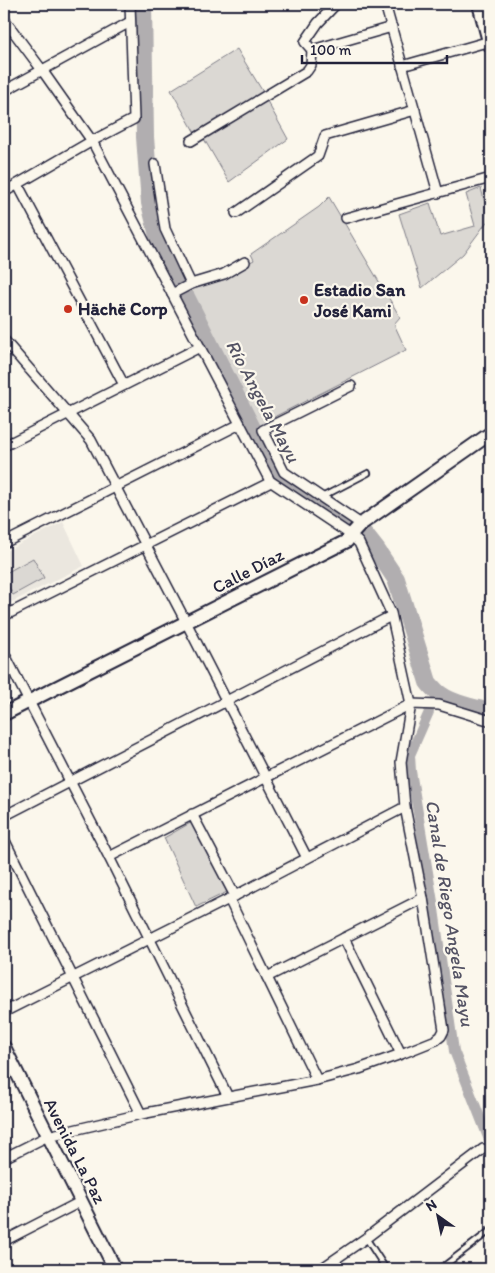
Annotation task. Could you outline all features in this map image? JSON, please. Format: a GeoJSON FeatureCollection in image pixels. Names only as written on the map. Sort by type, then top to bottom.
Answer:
{"type":"FeatureCollection","features":[{"type":"Feature","properties":{"kind":"main road"},"geometry":{"type":"LineString","coordinates":[[480,4],[491,43]]}},
{"type":"Feature","properties":{"kind":"street"},"geometry":{"type":"LineString","coordinates":[[4,192],[92,141],[134,120],[130,4]]}},
{"type":"Feature","properties":{"kind":"street"},"geometry":{"type":"LineString","coordinates":[[191,141],[307,71],[311,65],[312,50],[305,42],[318,23],[336,4]]}},
{"type":"Feature","properties":{"kind":"street"},"geometry":{"type":"LineString","coordinates":[[385,4],[438,193]]}},
{"type":"Feature","properties":{"kind":"street"},"geometry":{"type":"LineString","coordinates":[[4,19],[92,141],[271,482],[359,543],[391,616],[411,704],[401,762],[405,807],[423,898],[444,1030],[436,1040],[359,1069],[317,1080],[141,1114],[48,1136],[4,1158]]}},
{"type":"Feature","properties":{"kind":"street"},"geometry":{"type":"LineString","coordinates":[[4,91],[130,22]]}},
{"type":"Feature","properties":{"kind":"street"},"geometry":{"type":"LineString","coordinates":[[312,50],[392,27]]}},
{"type":"Feature","properties":{"kind":"street"},"geometry":{"type":"LineString","coordinates":[[402,66],[491,43]]}},
{"type":"Feature","properties":{"kind":"street"},"geometry":{"type":"LineString","coordinates":[[236,213],[318,156],[325,136],[415,110]]}},
{"type":"Feature","properties":{"kind":"street"},"geometry":{"type":"LineString","coordinates":[[155,164],[165,229],[191,284]]}},
{"type":"Feature","properties":{"kind":"street"},"geometry":{"type":"LineString","coordinates":[[346,218],[491,178]]}},
{"type":"Feature","properties":{"kind":"street"},"geometry":{"type":"LineString","coordinates":[[18,185],[124,385]]}},
{"type":"Feature","properties":{"kind":"street"},"geometry":{"type":"LineString","coordinates":[[172,294],[191,284],[224,274],[245,262]]}},
{"type":"Feature","properties":{"kind":"street"},"geometry":{"type":"LineString","coordinates":[[4,340],[91,440],[307,858]]}},
{"type":"Feature","properties":{"kind":"street"},"geometry":{"type":"LineString","coordinates":[[4,446],[200,347]]}},
{"type":"Feature","properties":{"kind":"street"},"geometry":{"type":"LineString","coordinates":[[351,386],[263,430],[284,472],[361,524]]}},
{"type":"Feature","properties":{"kind":"street"},"geometry":{"type":"LineString","coordinates":[[4,543],[240,424]]}},
{"type":"Feature","properties":{"kind":"street","name":"Calle Díaz"},"geometry":{"type":"LineString","coordinates":[[4,714],[347,541],[361,524],[491,433]]}},
{"type":"Feature","properties":{"kind":"street"},"geometry":{"type":"LineString","coordinates":[[4,616],[271,482]]}},
{"type":"Feature","properties":{"kind":"street"},"geometry":{"type":"LineString","coordinates":[[4,816],[391,616]]}},
{"type":"Feature","properties":{"kind":"street"},"geometry":{"type":"LineString","coordinates":[[4,653],[150,938],[228,1097]]}},
{"type":"Feature","properties":{"kind":"street"},"geometry":{"type":"LineString","coordinates":[[109,857],[411,704],[439,705],[491,721]]}},
{"type":"Feature","properties":{"kind":"street"},"geometry":{"type":"LineString","coordinates":[[4,1012],[232,898],[405,807]]}},
{"type":"Feature","properties":{"kind":"street"},"geometry":{"type":"LineString","coordinates":[[192,814],[317,1080]]}},
{"type":"Feature","properties":{"kind":"street"},"geometry":{"type":"LineString","coordinates":[[4,839],[141,1114]]}},
{"type":"Feature","properties":{"kind":"street"},"geometry":{"type":"LineString","coordinates":[[267,977],[423,898]]}},
{"type":"Feature","properties":{"kind":"street"},"geometry":{"type":"LineString","coordinates":[[344,938],[402,1054]]}},
{"type":"Feature","properties":{"kind":"street","name":"Avenida La Paz"},"geometry":{"type":"LineString","coordinates":[[4,1047],[115,1269]]}},
{"type":"Feature","properties":{"kind":"street"},"geometry":{"type":"LineString","coordinates":[[321,1269],[366,1238],[483,1149]]}},
{"type":"Feature","properties":{"kind":"street"},"geometry":{"type":"LineString","coordinates":[[4,1241],[80,1202]]}},
{"type":"Feature","properties":{"kind":"lane"},"geometry":{"type":"LineString","coordinates":[[322,497],[368,473]]}},
{"type":"Feature","properties":{"kind":"lane"},"geometry":{"type":"LineString","coordinates":[[440,1269],[491,1230]]}},
{"type":"Feature","properties":{"kind":"lane"},"geometry":{"type":"LineString","coordinates":[[366,1238],[386,1269]]}},
{"type":"Feature","properties":{"kind":"shaded area"},"geometry":{"type":"Polygon","coordinates":[[[237,49],[263,92],[195,133],[171,90],[237,49]]]}},
{"type":"Feature","properties":{"kind":"shaded area"},"geometry":{"type":"Polygon","coordinates":[[[267,101],[288,139],[229,182],[204,139],[267,101]]]}},
{"type":"Feature","properties":{"kind":"shaded area"},"geometry":{"type":"Polygon","coordinates":[[[481,188],[489,219],[463,254],[422,288],[399,214],[430,203],[440,236],[475,226],[466,194],[481,188]]]}},
{"type":"Feature","properties":{"kind":"shaded area","name":"Estadio San José Kami"},"geometry":{"type":"Polygon","coordinates":[[[329,197],[400,317],[394,324],[406,350],[276,416],[261,429],[262,439],[254,444],[178,295],[191,287],[209,284],[254,260],[251,254],[319,207],[329,197]]]}},
{"type":"Feature","properties":{"kind":"shaded area"},"geometry":{"type":"Polygon","coordinates":[[[63,522],[84,566],[4,606],[4,552],[63,522]]]}},
{"type":"Feature","properties":{"kind":"shaded area"},"geometry":{"type":"Polygon","coordinates":[[[33,558],[44,578],[13,595],[4,578],[4,574],[33,558]]]}},
{"type":"Feature","properties":{"kind":"shaded area"},"geometry":{"type":"Polygon","coordinates":[[[192,822],[227,892],[196,907],[164,838],[192,822]]]}},
{"type":"Feature","properties":{"kind":"waterway","name":"Río Angela Mayu"},"geometry":{"type":"LineString","coordinates":[[143,4],[145,137],[150,203],[160,244],[178,279]]}},
{"type":"Feature","properties":{"kind":"waterway","name":"Río Angela Mayu"},"geometry":{"type":"LineString","coordinates":[[186,297],[276,476],[349,523]]}},
{"type":"Feature","properties":{"kind":"waterway","name":"Río Angela Mayu"},"geometry":{"type":"LineString","coordinates":[[362,533],[376,549],[396,579],[428,682],[447,699],[491,712]]}},
{"type":"Feature","properties":{"kind":"waterway","name":"Canal de Riego Angela Mayu"},"geometry":{"type":"LineString","coordinates":[[429,712],[410,755],[411,771],[433,902],[454,1051],[491,1145]]}},
{"type":"Feature","properties":{"kind":"place","name":"Estadio San José Kami"},"geometry":{"type":"Point","coordinates":[304,300]}},
{"type":"Feature","properties":{"kind":"place","name":"Hächë Corp"},"geometry":{"type":"Point","coordinates":[68,309]}}]}
